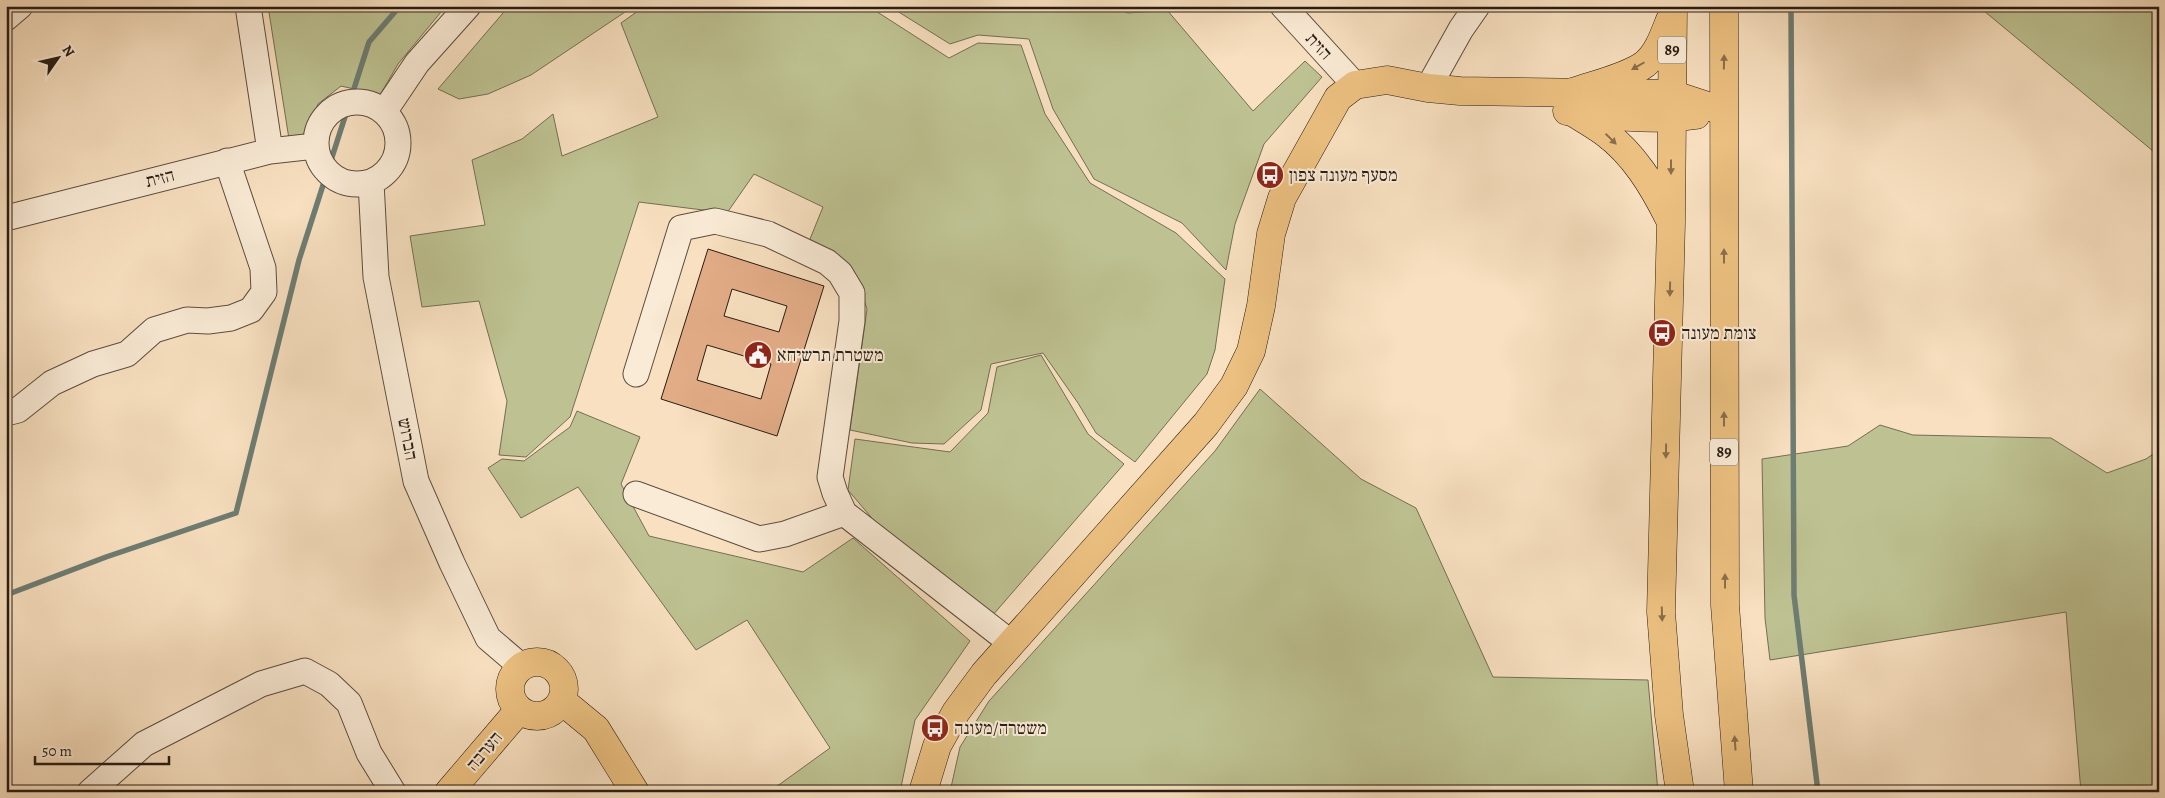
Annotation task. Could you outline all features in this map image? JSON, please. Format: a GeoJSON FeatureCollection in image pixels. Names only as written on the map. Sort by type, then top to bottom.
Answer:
{"type":"FeatureCollection","features":[{"type":"Feature","properties":{"kind":"main road","name":"89"},"geometry":{"type":"LineString","coordinates":[[1724,6],[1725,605],[1739,792]]}},
{"type":"Feature","properties":{"kind":"main road"},"geometry":{"type":"LineString","coordinates":[[1572,102],[1644,64],[1661,43],[1673,9]]}},
{"type":"Feature","properties":{"kind":"main road","name":"89"},"geometry":{"type":"LineString","coordinates":[[1673,9],[1671,223],[1662,612],[1669,715],[1680,792]]}},
{"type":"Feature","properties":{"kind":"main road"},"geometry":{"type":"LineString","coordinates":[[923,792],[937,746],[956,712],[1011,643],[1206,424],[1234,386],[1250,351],[1261,306],[1271,234],[1282,198],[1338,98],[1355,85],[1387,80],[1428,88],[1572,102],[1671,106],[1723,111]]}},
{"type":"Feature","properties":{"kind":"main road"},"geometry":{"type":"LineString","coordinates":[[1572,102],[1632,159],[1653,185],[1671,223]]}},
{"type":"Feature","properties":{"kind":"main road"},"geometry":{"type":"LineString","coordinates":[[530,662],[549,664],[557,670],[563,682],[564,692],[562,701],[554,711],[546,715],[536,716],[519,710],[512,700],[510,691],[515,673],[530,662]]}},
{"type":"Feature","properties":{"kind":"main road"},"geometry":{"type":"LineString","coordinates":[[562,701],[596,729],[635,792]]}},
{"type":"Feature","properties":{"kind":"main road","name":"הערבה"},"geometry":{"type":"LineString","coordinates":[[449,792],[519,710]]}},
{"type":"Feature","properties":{"kind":"street"},"geometry":{"type":"LineString","coordinates":[[6,18],[20,6]]}},
{"type":"Feature","properties":{"kind":"street"},"geometry":{"type":"LineString","coordinates":[[248,6],[270,151]]}},
{"type":"Feature","properties":{"kind":"street"},"geometry":{"type":"LineString","coordinates":[[384,112],[417,63],[468,6]]}},
{"type":"Feature","properties":{"kind":"street","name":"הזית"},"geometry":{"type":"LineString","coordinates":[[1284,6],[1355,85]]}},
{"type":"Feature","properties":{"kind":"street"},"geometry":{"type":"LineString","coordinates":[[1428,88],[1461,29],[1477,6]]}},
{"type":"Feature","properties":{"kind":"street"},"geometry":{"type":"LineString","coordinates":[[353,102],[372,104],[384,112],[393,123],[398,137],[398,151],[393,164],[383,175],[371,182],[353,184],[339,181],[327,172],[319,160],[316,146],[319,125],[327,114],[339,105],[353,102]]}},
{"type":"Feature","properties":{"kind":"street","name":"הזית"},"geometry":{"type":"LineString","coordinates":[[6,218],[270,151],[316,146]]}},
{"type":"Feature","properties":{"kind":"street"},"geometry":{"type":"LineString","coordinates":[[6,413],[18,410],[52,383],[93,364],[126,354],[154,330],[187,320],[208,321],[231,318],[251,310],[264,292],[263,268],[227,161]]}},
{"type":"Feature","properties":{"kind":"street","name":"הברוש"},"geometry":{"type":"LineString","coordinates":[[371,182],[376,277],[416,480],[452,563],[488,638],[522,667]]}},
{"type":"Feature","properties":{"kind":"street"},"geometry":{"type":"LineString","coordinates":[[636,374],[680,228],[714,221],[768,234],[826,262],[840,272],[852,293],[852,320],[830,477],[844,513],[1011,643]]}},
{"type":"Feature","properties":{"kind":"street"},"geometry":{"type":"LineString","coordinates":[[636,494],[760,538],[785,534],[844,513]]}},
{"type":"Feature","properties":{"kind":"street"},"geometry":{"type":"LineString","coordinates":[[90,792],[144,744],[262,684],[305,671],[329,684],[349,703],[369,753],[393,792]]}},
{"type":"Feature","properties":{"kind":"green space"},"geometry":{"type":"Polygon","coordinates":[[[268,6],[446,6],[398,64],[380,95],[341,86],[318,104],[307,133],[289,139],[268,6]]]}},
{"type":"Feature","properties":{"kind":"green space"},"geometry":{"type":"Polygon","coordinates":[[[509,6],[634,6],[531,75],[488,94],[459,99],[438,89],[509,6]]]}},
{"type":"Feature","properties":{"kind":"green space"},"geometry":{"type":"Polygon","coordinates":[[[645,6],[868,6],[949,58],[978,43],[1021,45],[1045,114],[1090,183],[1176,233],[1225,279],[1215,350],[1207,374],[1135,462],[1096,433],[1078,403],[1043,353],[991,364],[981,410],[944,444],[912,443],[850,430],[867,309],[858,282],[810,239],[823,207],[754,174],[727,213],[639,202],[570,417],[526,457],[499,455],[507,401],[479,301],[422,307],[410,236],[485,225],[472,160],[522,139],[553,114],[562,156],[658,117],[621,23],[645,6]]]}},
{"type":"Feature","properties":{"kind":"green space"},"geometry":{"type":"Polygon","coordinates":[[[889,6],[1024,6],[1043,10],[1045,6],[1110,6],[1128,13],[1167,10],[1253,111],[1305,61],[1322,77],[1264,144],[1235,224],[1226,270],[1182,223],[1094,179],[1053,109],[1029,39],[978,35],[950,44],[889,6]]]}},
{"type":"Feature","properties":{"kind":"green space"},"geometry":{"type":"Polygon","coordinates":[[[1978,6],[2159,6],[2159,156],[1978,6]]]}},
{"type":"Feature","properties":{"kind":"green space"},"geometry":{"type":"Polygon","coordinates":[[[1041,355],[1088,434],[1124,464],[992,616],[876,523],[848,490],[855,439],[950,452],[988,413],[997,367],[1041,355]]]}},
{"type":"Feature","properties":{"kind":"green space"},"geometry":{"type":"Polygon","coordinates":[[[1260,389],[1361,479],[1416,508],[1493,677],[1648,680],[1658,792],[950,792],[960,747],[989,701],[1215,451],[1260,389]]]}},
{"type":"Feature","properties":{"kind":"green space"},"geometry":{"type":"Polygon","coordinates":[[[577,411],[640,437],[621,484],[649,536],[803,572],[853,538],[970,641],[915,720],[900,792],[769,792],[830,748],[747,620],[696,650],[578,487],[521,518],[488,468],[502,459],[524,461],[570,427],[577,411]]]}},
{"type":"Feature","properties":{"kind":"green space"},"geometry":{"type":"Polygon","coordinates":[[[1880,425],[1913,435],[2051,438],[2107,473],[2146,459],[2159,450],[2159,792],[2081,792],[2066,612],[1770,660],[1765,618],[1762,459],[1848,446],[1880,425]]]}},
{"type":"Feature","properties":{"kind":"building"},"geometry":{"type":"Polygon","coordinates":[[[708,249],[824,286],[777,436],[661,399],[708,249]],[[732,289],[724,316],[779,332],[787,306],[732,289]],[[707,345],[697,380],[761,399],[771,364],[707,345]]]}},
{"type":"Feature","properties":{"kind":"waterway"},"geometry":{"type":"LineString","coordinates":[[6,595],[106,557],[236,513],[299,260],[369,42],[400,6]]}},
{"type":"Feature","properties":{"kind":"waterway"},"geometry":{"type":"LineString","coordinates":[[1791,6],[1794,595],[1818,792]]}},
{"type":"Feature","properties":{"kind":"place","name":"מסעף מעונה צפון"},"geometry":{"type":"Point","coordinates":[1270,175]}},
{"type":"Feature","properties":{"kind":"place","name":"צומת מעונה"},"geometry":{"type":"Point","coordinates":[1662,333]}},
{"type":"Feature","properties":{"kind":"place","name":"משטרת תרשיחא"},"geometry":{"type":"Point","coordinates":[758,355]}},
{"type":"Feature","properties":{"kind":"place","name":"משטרה/מעונה"},"geometry":{"type":"Point","coordinates":[935,728]}}]}
